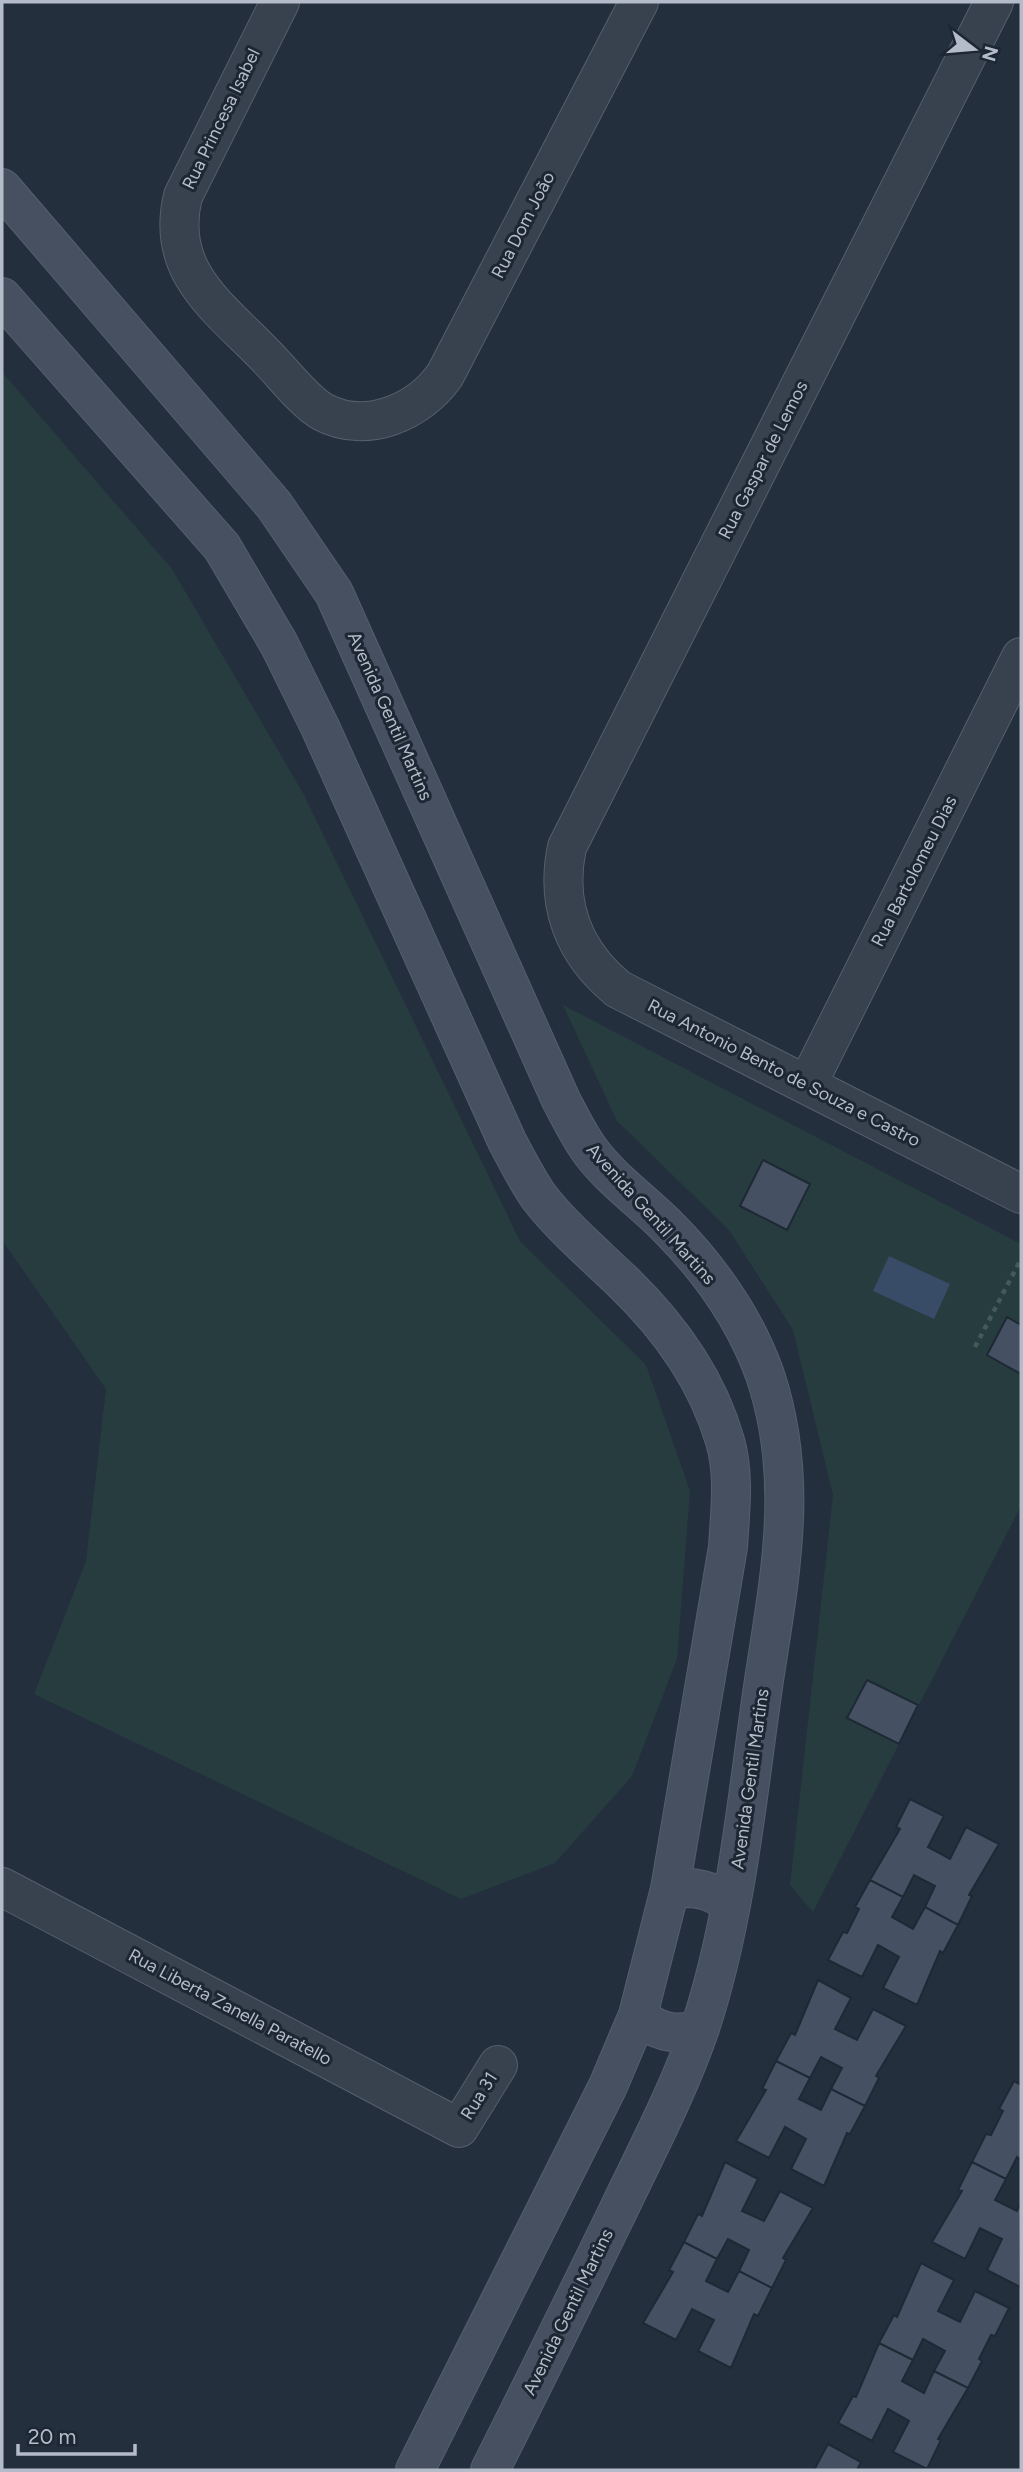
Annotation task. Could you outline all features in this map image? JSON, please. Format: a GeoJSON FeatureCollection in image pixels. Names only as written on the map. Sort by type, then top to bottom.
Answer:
{"type":"FeatureCollection","features":[{"type":"Feature","properties":{"kind":"main road","name":"Avenida Gentil Martins"},"geometry":{"type":"LineString","coordinates":[[2,188],[274,505],[334,593],[561,1100],[589,1150],[625,1191],[664,1224],[705,1268],[739,1318],[764,1374],[780,1432],[787,1494],[783,1554],[731,1905],[699,2030],[667,2109],[491,2470]]}},
{"type":"Feature","properties":{"kind":"main road"},"geometry":{"type":"LineString","coordinates":[[2,297],[222,547],[279,644],[320,727],[507,1142],[539,1197],[582,1245],[657,1317],[685,1355],[710,1400],[726,1443],[731,1496],[728,1547],[670,1889],[638,2015],[608,2085],[415,2470]]}},
{"type":"Feature","properties":{"kind":"main road"},"geometry":{"type":"LineString","coordinates":[[670,1889],[688,1886],[706,1889],[731,1905]]}},
{"type":"Feature","properties":{"kind":"main road"},"geometry":{"type":"LineString","coordinates":[[638,2015],[648,2024],[673,2034],[699,2030]]}},
{"type":"Feature","properties":{"kind":"street","name":"Rua Princesa Isabel"},"geometry":{"type":"LineString","coordinates":[[280,2],[183,196],[179,211],[179,242],[189,271],[201,290],[321,411],[351,419],[379,420]]}},
{"type":"Feature","properties":{"kind":"street","name":"Rua Dom João"},"geometry":{"type":"LineString","coordinates":[[379,420],[412,407],[436,388],[445,375],[639,2]]}},
{"type":"Feature","properties":{"kind":"street","name":"Rua Gaspar de Lemos"},"geometry":{"type":"LineString","coordinates":[[570,926],[562,887],[567,847],[994,2]]}},
{"type":"Feature","properties":{"kind":"street","name":"Rua Bartolomeu Dias"},"geometry":{"type":"LineString","coordinates":[[807,1085],[1021,657]]}},
{"type":"Feature","properties":{"kind":"street","name":"Rua Antonio Bento de Souza e Castro"},"geometry":{"type":"LineString","coordinates":[[570,926],[589,961],[618,989],[1021,1194]]}},
{"type":"Feature","properties":{"kind":"street","name":"Rua Liberta Zanella Paratello"},"geometry":{"type":"LineString","coordinates":[[2,1886],[459,2127]]}},
{"type":"Feature","properties":{"kind":"street","name":"Rua 31"},"geometry":{"type":"LineString","coordinates":[[459,2127],[498,2065]]}},
{"type":"Feature","properties":{"kind":"path"},"geometry":{"type":"LineString","coordinates":[[975,1347],[1021,1259]]}},
{"type":"Feature","properties":{"kind":"green space"},"geometry":{"type":"Polygon","coordinates":[[[2,372],[172,569],[303,793],[520,1241],[646,1365],[690,1491],[677,1659],[632,1776],[555,1863],[461,1899],[34,1694],[86,1561],[106,1389],[2,1240],[2,372]]]}},
{"type":"Feature","properties":{"kind":"green space"},"geometry":{"type":"Polygon","coordinates":[[[563,1005],[1021,1244],[1021,1506],[813,1912],[790,1885],[833,1495],[793,1330],[729,1230],[617,1121],[563,1005]]]}},
{"type":"Feature","properties":{"kind":"water"},"geometry":{"type":"Polygon","coordinates":[[[889,1256],[950,1284],[934,1319],[873,1291],[889,1256]]]}},
{"type":"Feature","properties":{"kind":"building"},"geometry":{"type":"Polygon","coordinates":[[[763,1160],[810,1184],[787,1230],[740,1206],[763,1160]]]}},
{"type":"Feature","properties":{"kind":"building"},"geometry":{"type":"Polygon","coordinates":[[[1007,1317],[1021,1325],[1021,1374],[987,1355],[1007,1317]]]}},
{"type":"Feature","properties":{"kind":"building"},"geometry":{"type":"Polygon","coordinates":[[[867,1680],[918,1705],[899,1744],[847,1718],[867,1680]]]}},
{"type":"Feature","properties":{"kind":"building"},"geometry":{"type":"Polygon","coordinates":[[[910,1799],[944,1816],[928,1847],[950,1859],[966,1827],[999,1844],[969,1895],[972,1896],[958,1925],[925,1907],[935,1886],[914,1875],[903,1897],[870,1880],[900,1829],[896,1827],[910,1799]]]}},
{"type":"Feature","properties":{"kind":"building"},"geometry":{"type":"Polygon","coordinates":[[[870,1880],[903,1897],[892,1917],[913,1929],[925,1907],[958,1925],[943,1953],[940,1951],[917,2005],[883,1988],[899,1957],[878,1945],[862,1977],[828,1960],[843,1932],[847,1933],[859,1909],[855,1907],[870,1880]]]}},
{"type":"Feature","properties":{"kind":"building"},"geometry":{"type":"Polygon","coordinates":[[[818,1980],[851,1998],[835,2029],[857,2040],[873,2009],[906,2026],[876,2076],[879,2078],[865,2106],[831,2089],[842,2068],[821,2057],[810,2078],[776,2061],[791,2033],[795,2035],[818,1980]]]}},
{"type":"Feature","properties":{"kind":"building"},"geometry":{"type":"Polygon","coordinates":[[[776,2061],[810,2078],[799,2099],[821,2110],[831,2089],[865,2106],[850,2134],[847,2133],[824,2186],[791,2169],[806,2139],[785,2127],[769,2158],[736,2141],[766,2090],[762,2089],[776,2061]]]}},
{"type":"Feature","properties":{"kind":"building"},"geometry":{"type":"Polygon","coordinates":[[[1014,2081],[1021,2085],[1021,2160],[1017,2157],[1006,2179],[972,2162],[986,2134],[991,2135],[1003,2111],[999,2109],[1014,2081]]]}},
{"type":"Feature","properties":{"kind":"building"},"geometry":{"type":"Polygon","coordinates":[[[725,2162],[758,2179],[742,2211],[764,2221],[780,2191],[813,2208],[783,2258],[786,2260],[772,2288],[739,2271],[749,2250],[728,2239],[717,2259],[684,2242],[698,2214],[702,2216],[725,2162]]]}},
{"type":"Feature","properties":{"kind":"building"},"geometry":{"type":"Polygon","coordinates":[[[972,2162],[1006,2179],[995,2200],[1017,2211],[1021,2202],[1020,2287],[987,2270],[1002,2239],[980,2228],[965,2259],[932,2242],[962,2191],[958,2190],[972,2162]]]}},
{"type":"Feature","properties":{"kind":"building"},"geometry":{"type":"Polygon","coordinates":[[[684,2242],[717,2259],[706,2281],[728,2292],[739,2271],[772,2288],[758,2316],[754,2314],[731,2368],[698,2351],[714,2320],[692,2309],[676,2340],[643,2323],[673,2272],[669,2270],[684,2242]]]}},
{"type":"Feature","properties":{"kind":"building"},"geometry":{"type":"Polygon","coordinates":[[[921,2263],[954,2280],[938,2311],[960,2322],[975,2291],[1009,2308],[995,2336],[991,2335],[968,2388],[934,2371],[945,2351],[923,2339],[913,2360],[879,2343],[894,2315],[897,2317],[921,2263]]]}},
{"type":"Feature","properties":{"kind":"building"},"geometry":{"type":"Polygon","coordinates":[[[879,2343],[913,2360],[902,2381],[924,2393],[934,2371],[968,2388],[938,2439],[941,2440],[927,2469],[893,2452],[909,2421],[888,2409],[872,2441],[838,2423],[853,2396],[856,2397],[879,2343]]]}},
{"type":"Feature","properties":{"kind":"building"},"geometry":{"type":"Polygon","coordinates":[[[828,2444],[861,2462],[857,2470],[814,2470],[828,2444]]]}}]}
